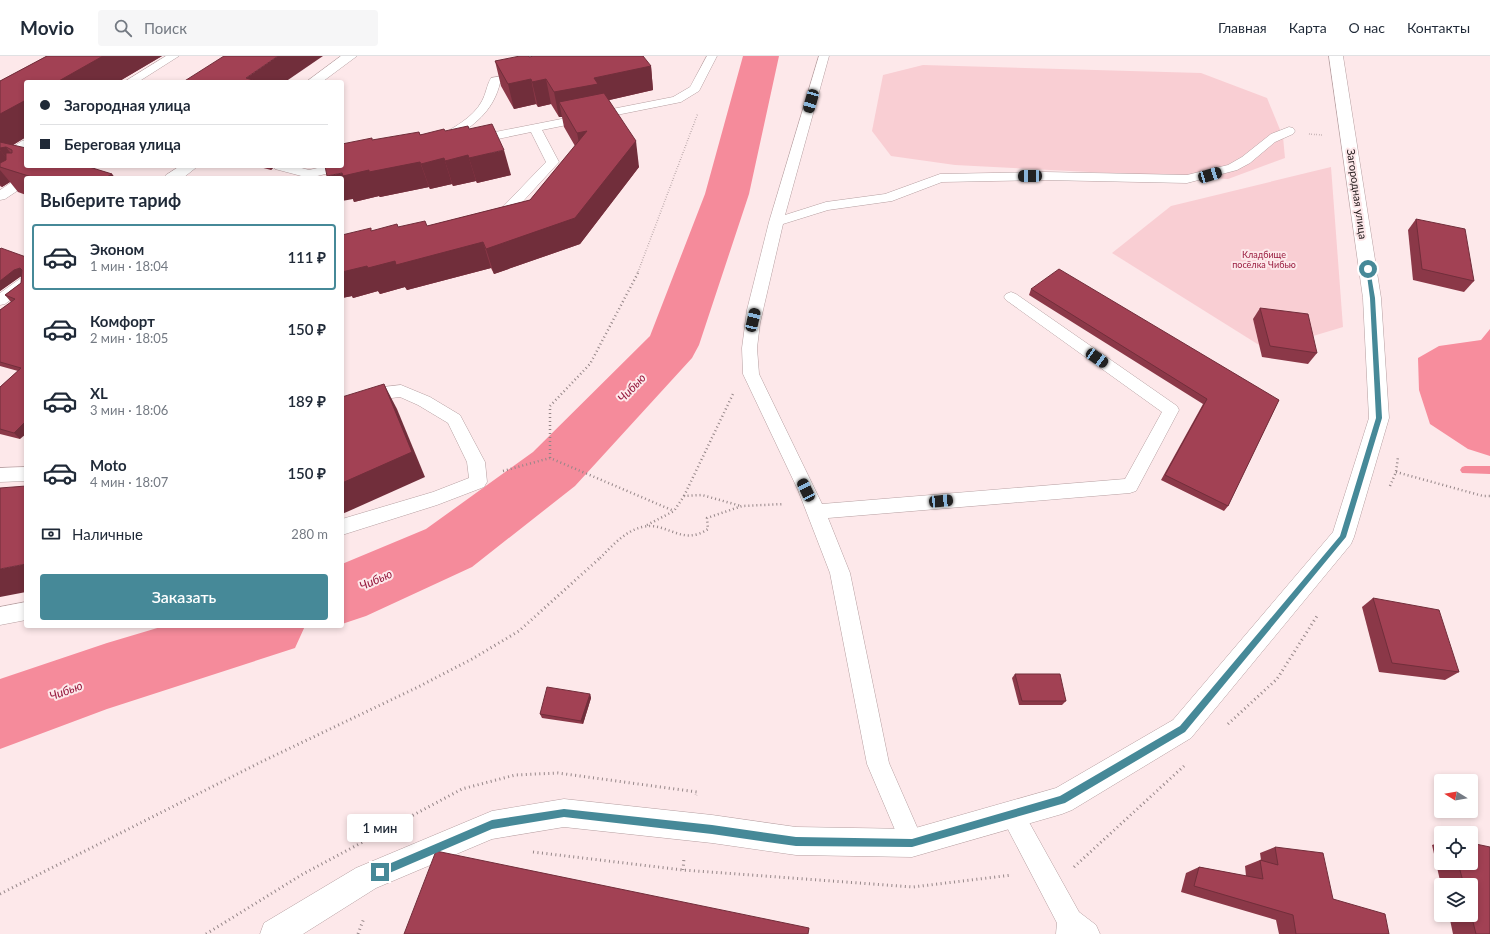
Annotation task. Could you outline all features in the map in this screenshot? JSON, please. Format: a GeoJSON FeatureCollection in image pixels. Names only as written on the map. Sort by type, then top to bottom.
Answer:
{"type":"FeatureCollection","features":[{"type":"Feature","properties":{"kind":"main road"},"geometry":{"type":"LineString","coordinates":[[316,80],[350,56]]}},
{"type":"Feature","properties":{"kind":"main road","name":"Загородная улица"},"geometry":{"type":"LineString","coordinates":[[275,934],[366,878],[492,825],[564,813],[712,830],[796,842],[912,843],[1062,800],[1182,729],[1343,537],[1379,418],[1372,298],[1336,56]]}},
{"type":"Feature","properties":{"kind":"main road"},"geometry":{"type":"LineString","coordinates":[[2,157],[29,173]]}},
{"type":"Feature","properties":{"kind":"main road"},"geometry":{"type":"LineString","coordinates":[[175,176],[187,168]]}},
{"type":"Feature","properties":{"kind":"lane"},"geometry":{"type":"LineString","coordinates":[[133,80],[174,56]]}},
{"type":"Feature","properties":{"kind":"lane"},"geometry":{"type":"LineString","coordinates":[[539,72],[495,80],[493,95],[473,121],[433,146],[535,128],[677,100],[695,89],[712,56]]}},
{"type":"Feature","properties":{"kind":"lane"},"geometry":{"type":"LineString","coordinates":[[824,56],[776,222],[750,335],[748,361],[751,374],[806,490],[840,573],[878,764],[912,843]]}},
{"type":"Feature","properties":{"kind":"lane"},"geometry":{"type":"LineString","coordinates":[[486,222],[500,218],[553,162],[535,128]]}},
{"type":"Feature","properties":{"kind":"lane"},"geometry":{"type":"LineString","coordinates":[[776,222],[826,206],[887,198],[940,178],[1045,176],[1186,179],[1210,175],[1230,168],[1246,160],[1276,134],[1289,131]]}},
{"type":"Feature","properties":{"kind":"lane"},"geometry":{"type":"LineString","coordinates":[[2,157],[24,145]]}},
{"type":"Feature","properties":{"kind":"lane"},"geometry":{"type":"LineString","coordinates":[[344,165],[356,162]]}},
{"type":"Feature","properties":{"kind":"lane"},"geometry":{"type":"LineString","coordinates":[[285,168],[308,176],[335,168]]}},
{"type":"Feature","properties":{"kind":"lane"},"geometry":{"type":"LineString","coordinates":[[0,196],[24,177]]}},
{"type":"Feature","properties":{"kind":"lane"},"geometry":{"type":"LineString","coordinates":[[0,300],[24,282]]}},
{"type":"Feature","properties":{"kind":"lane"},"geometry":{"type":"LineString","coordinates":[[815,512],[1130,486],[1171,410],[1011,297]]}},
{"type":"Feature","properties":{"kind":"lane"},"geometry":{"type":"LineString","coordinates":[[344,404],[383,393],[401,391],[424,401],[454,419],[476,462],[478,482],[437,498],[344,526]]}},
{"type":"Feature","properties":{"kind":"lane"},"geometry":{"type":"LineString","coordinates":[[0,475],[24,474]]}},
{"type":"Feature","properties":{"kind":"lane"},"geometry":{"type":"LineString","coordinates":[[0,616],[24,612]]}},
{"type":"Feature","properties":{"kind":"lane"},"geometry":{"type":"LineString","coordinates":[[1012,814],[1075,930]]}},
{"type":"Feature","properties":{"kind":"path"},"geometry":{"type":"LineString","coordinates":[[550,458],[550,406],[590,364],[638,272],[700,106]]}},
{"type":"Feature","properties":{"kind":"path"},"geometry":{"type":"LineString","coordinates":[[0,894],[254,766],[418,687],[472,659],[519,631],[620,539],[633,530],[647,526],[674,511],[684,496],[748,361]]}},
{"type":"Feature","properties":{"kind":"path"},"geometry":{"type":"LineString","coordinates":[[1387,493],[1396,472],[1399,452]]}},
{"type":"Feature","properties":{"kind":"path"},"geometry":{"type":"LineString","coordinates":[[478,482],[488,476],[550,458],[674,511]]}},
{"type":"Feature","properties":{"kind":"path"},"geometry":{"type":"LineString","coordinates":[[1396,472],[1483,496],[1490,496]]}},
{"type":"Feature","properties":{"kind":"path"},"geometry":{"type":"LineString","coordinates":[[647,526],[659,526],[684,536],[697,535],[708,529],[707,518],[742,506],[783,504],[806,490]]}},
{"type":"Feature","properties":{"kind":"path"},"geometry":{"type":"LineString","coordinates":[[684,496],[702,495],[742,506]]}},
{"type":"Feature","properties":{"kind":"path"},"geometry":{"type":"LineString","coordinates":[[1225,728],[1277,679],[1319,614]]}},
{"type":"Feature","properties":{"kind":"path"},"geometry":{"type":"LineString","coordinates":[[528,851],[683,870],[913,887],[1074,867],[1184,765]]}},
{"type":"Feature","properties":{"kind":"path"},"geometry":{"type":"LineString","coordinates":[[358,934],[365,914]]}},
{"type":"Feature","properties":{"kind":"green space"},"geometry":{"type":"Polygon","coordinates":[[[923,65],[1201,73],[1267,98],[1283,137],[1285,158],[1228,179],[955,165],[891,156],[872,131],[883,75],[923,65]]]}},
{"type":"Feature","properties":{"kind":"green space","name":"Кладбище посёлка Чибью"},"geometry":{"type":"Polygon","coordinates":[[[1331,167],[1343,327],[1267,350],[1112,253],[1171,206],[1331,167]]]}},
{"type":"Feature","properties":{"kind":"shaded area"},"geometry":{"type":"Polygon","coordinates":[[[1490,329],[1490,456],[1468,449],[1430,424],[1419,390],[1418,358],[1439,346],[1481,340],[1490,329]]]}},
{"type":"Feature","properties":{"kind":"building"},"geometry":{"type":"Polygon","coordinates":[[[47,56],[103,56],[61,80],[24,80],[24,101],[0,114],[0,81],[47,56]]]}},
{"type":"Feature","properties":{"kind":"building"},"geometry":{"type":"Polygon","coordinates":[[[224,56],[278,56],[246,78],[253,80],[186,80],[224,56]]]}},
{"type":"Feature","properties":{"kind":"building"},"geometry":{"type":"Polygon","coordinates":[[[520,56],[643,56],[651,66],[594,78],[598,84],[554,92],[546,79],[532,82],[531,79],[508,84],[495,61],[520,56]]]}},
{"type":"Feature","properties":{"kind":"building"},"geometry":{"type":"Polygon","coordinates":[[[604,93],[636,141],[575,218],[486,249],[483,242],[396,265],[395,261],[368,268],[367,266],[344,272],[344,235],[371,228],[371,231],[397,224],[398,227],[425,221],[427,226],[530,200],[587,131],[577,133],[559,102],[604,93]]]}},
{"type":"Feature","properties":{"kind":"building"},"geometry":{"type":"Polygon","coordinates":[[[492,124],[504,150],[469,158],[468,155],[445,161],[444,158],[421,164],[420,162],[369,172],[369,170],[343,176],[342,173],[327,176],[325,168],[344,168],[344,144],[372,138],[372,140],[419,132],[420,135],[444,129],[445,131],[468,126],[469,129],[492,124]]]}},
{"type":"Feature","properties":{"kind":"building"},"geometry":{"type":"Polygon","coordinates":[[[0,142],[24,148],[24,168],[92,168],[112,174],[108,176],[29,176],[0,167],[0,163],[6,160],[6,153],[12,153],[12,150],[6,147],[0,148],[0,142]]]}},
{"type":"Feature","properties":{"kind":"building"},"geometry":{"type":"Polygon","coordinates":[[[1416,219],[1465,229],[1474,281],[1422,269],[1416,219]]]}},
{"type":"Feature","properties":{"kind":"building"},"geometry":{"type":"Polygon","coordinates":[[[1,248],[24,256],[24,423],[14,433],[0,429],[0,387],[21,368],[0,362],[0,310],[15,299],[5,295],[21,283],[22,270],[20,268],[14,270],[0,281],[1,248]]]}},
{"type":"Feature","properties":{"kind":"building"},"geometry":{"type":"Polygon","coordinates":[[[1059,269],[1279,400],[1228,506],[1165,475],[1207,399],[1031,289],[1059,269]]]}},
{"type":"Feature","properties":{"kind":"building"},"geometry":{"type":"Polygon","coordinates":[[[1260,308],[1308,314],[1317,353],[1270,346],[1260,308]]]}},
{"type":"Feature","properties":{"kind":"building"},"geometry":{"type":"Polygon","coordinates":[[[384,384],[412,452],[344,482],[344,396],[384,384]]]}},
{"type":"Feature","properties":{"kind":"building"},"geometry":{"type":"Polygon","coordinates":[[[24,486],[24,564],[0,569],[0,488],[24,486]]]}},
{"type":"Feature","properties":{"kind":"building"},"geometry":{"type":"Polygon","coordinates":[[[1373,598],[1439,610],[1459,672],[1392,663],[1373,598]]]}},
{"type":"Feature","properties":{"kind":"building"},"geometry":{"type":"Polygon","coordinates":[[[1015,674],[1060,674],[1066,701],[1022,701],[1015,674]]]}},
{"type":"Feature","properties":{"kind":"building"},"geometry":{"type":"Polygon","coordinates":[[[547,687],[590,694],[581,721],[540,714],[547,687]]]}},
{"type":"Feature","properties":{"kind":"building"},"geometry":{"type":"Polygon","coordinates":[[[1478,844],[1490,847],[1490,934],[1476,934],[1473,922],[1478,922],[1478,878],[1462,878],[1460,870],[1478,870],[1478,844]]]}},
{"type":"Feature","properties":{"kind":"building"},"geometry":{"type":"Polygon","coordinates":[[[1275,847],[1323,853],[1333,899],[1385,914],[1389,934],[1296,934],[1293,915],[1194,886],[1199,867],[1263,879],[1260,860],[1278,865],[1275,847]]]}},
{"type":"Feature","properties":{"kind":"building"},"geometry":{"type":"Polygon","coordinates":[[[436,851],[809,928],[808,934],[404,934],[436,851]]]}},
{"type":"Feature","properties":{"kind":"waterway","name":"Чибью"},"geometry":{"type":"LineString","coordinates":[[344,594],[449,548],[554,469],[673,345],[727,194],[761,56]]}},
{"type":"Feature","properties":{"kind":"waterway"},"geometry":{"type":"LineString","coordinates":[[1465,470],[1490,470]]}},
{"type":"Feature","properties":{"kind":"waterway","name":"Чибью"},"geometry":{"type":"LineString","coordinates":[[0,714],[107,676],[264,628]]}},
{"type":"Feature","properties":{"kind":"route"},"geometry":{"type":"LineString","coordinates":[[380,872],[492,825],[564,813],[712,830],[796,842],[912,843],[1062,800],[1182,729],[1343,537],[1379,418],[1372,298],[1368,269]]}}]}
